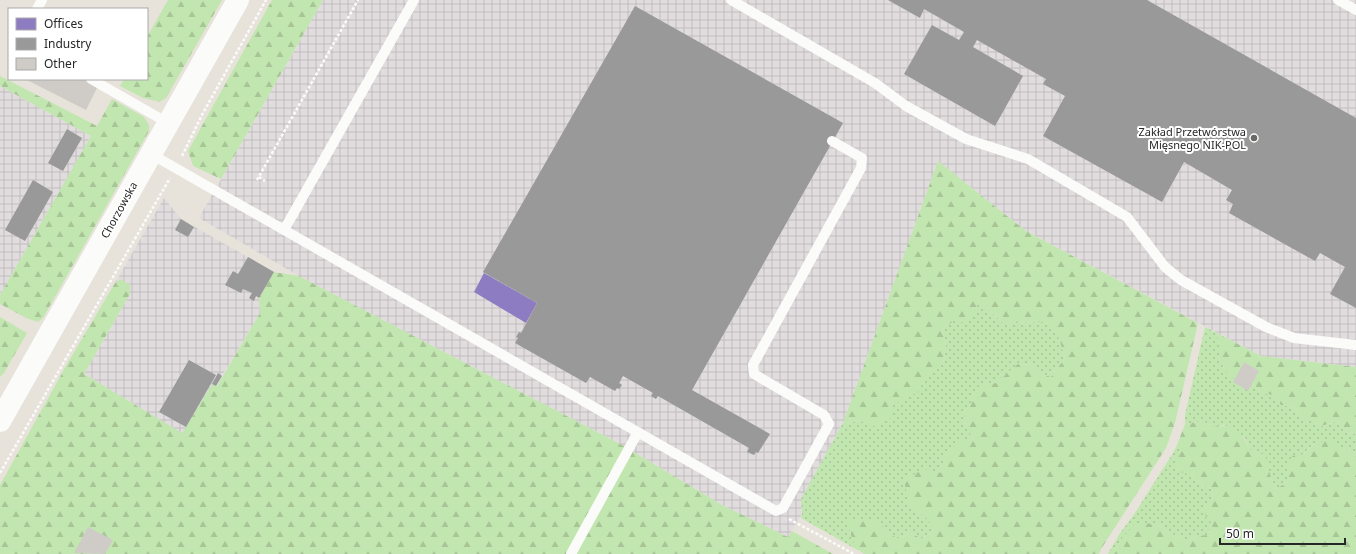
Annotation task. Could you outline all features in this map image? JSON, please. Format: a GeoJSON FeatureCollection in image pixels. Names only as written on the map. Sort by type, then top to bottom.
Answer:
{"type":"FeatureCollection","features":[{"type":"Feature","properties":{"kind":"street","name":"Chorzowska"},"geometry":{"type":"LineString","coordinates":[[0,421],[238,0]]}},
{"type":"Feature","properties":{"kind":"lane"},"geometry":{"type":"LineString","coordinates":[[284,230],[414,0]]}},
{"type":"Feature","properties":{"kind":"lane"},"geometry":{"type":"LineString","coordinates":[[731,0],[875,83],[906,106],[966,139],[1028,159],[1127,217],[1165,267],[1181,280],[1266,327],[1294,338],[1356,345]]}},
{"type":"Feature","properties":{"kind":"lane"},"geometry":{"type":"LineString","coordinates":[[1338,0],[1356,10]]}},
{"type":"Feature","properties":{"kind":"lane"},"geometry":{"type":"LineString","coordinates":[[92,80],[168,123]]}},
{"type":"Feature","properties":{"kind":"lane"},"geometry":{"type":"LineString","coordinates":[[151,154],[776,511],[783,508],[829,424],[824,415],[754,374],[753,365],[861,168],[862,158],[832,141]]}},
{"type":"Feature","properties":{"kind":"lane"},"geometry":{"type":"LineString","coordinates":[[571,554],[638,432]]}},
{"type":"Feature","properties":{"kind":"path"},"geometry":{"type":"LineString","coordinates":[[0,473],[176,168],[203,113],[266,0]]}},
{"type":"Feature","properties":{"kind":"path"},"geometry":{"type":"LineString","coordinates":[[265,181],[258,179],[358,0]]}},
{"type":"Feature","properties":{"kind":"path"},"geometry":{"type":"LineString","coordinates":[[776,511],[854,554]]}},
{"type":"Feature","properties":{"kind":"shaded area"},"geometry":{"type":"Polygon","coordinates":[[[323,0],[1356,0],[1356,367],[1261,356],[1026,231],[938,161],[843,423],[801,499],[802,514],[788,537],[722,505],[622,445],[299,276],[199,218],[323,0]]]}},
{"type":"Feature","properties":{"kind":"shaded area"},"geometry":{"type":"Polygon","coordinates":[[[0,86],[91,136],[0,295],[0,86]]]}},
{"type":"Feature","properties":{"kind":"shaded area"},"geometry":{"type":"Polygon","coordinates":[[[164,198],[181,219],[274,272],[259,298],[260,313],[216,386],[212,384],[183,434],[84,374],[130,294],[122,279],[115,283],[164,198]]]}},
{"type":"Feature","properties":{"kind":"green space"},"geometry":{"type":"Polygon","coordinates":[[[168,0],[222,0],[166,98],[160,102],[143,98],[120,86],[123,80],[148,80],[148,35],[168,0]]]}},
{"type":"Feature","properties":{"kind":"green space"},"geometry":{"type":"Polygon","coordinates":[[[272,0],[323,0],[221,179],[193,166],[188,151],[272,0]]]}},
{"type":"Feature","properties":{"kind":"green space"},"geometry":{"type":"Polygon","coordinates":[[[0,76],[97,126],[112,99],[144,117],[149,125],[149,131],[43,318],[38,322],[26,318],[0,304],[0,295],[91,136],[0,86],[0,76]]]}},
{"type":"Feature","properties":{"kind":"green space"},"geometry":{"type":"Polygon","coordinates":[[[938,161],[1026,231],[1198,323],[1175,423],[1166,448],[1099,554],[864,554],[857,548],[853,540],[848,521],[867,518],[880,524],[897,539],[911,533],[922,539],[934,531],[929,520],[909,504],[904,480],[924,469],[940,473],[947,454],[959,441],[973,438],[966,427],[964,412],[971,405],[974,393],[986,384],[996,383],[1018,364],[1031,365],[1038,373],[1051,377],[1065,358],[1059,338],[1045,322],[1003,323],[980,301],[968,323],[954,321],[942,329],[946,347],[943,364],[924,377],[920,391],[893,405],[891,418],[876,427],[865,421],[843,423],[938,161]]]}},
{"type":"Feature","properties":{"kind":"green space"},"geometry":{"type":"Polygon","coordinates":[[[274,272],[299,276],[622,445],[722,505],[788,537],[792,531],[833,554],[0,554],[0,485],[67,364],[115,283],[121,279],[130,285],[130,294],[84,374],[182,433],[212,384],[217,386],[260,313],[259,298],[274,272]]]}},
{"type":"Feature","properties":{"kind":"green space"},"geometry":{"type":"Polygon","coordinates":[[[980,301],[1003,323],[1045,322],[1059,338],[1065,358],[1051,377],[1038,373],[1031,365],[1018,364],[996,383],[986,384],[975,393],[971,405],[964,412],[966,427],[973,438],[947,454],[940,473],[909,504],[929,520],[934,531],[921,539],[911,533],[897,539],[880,524],[850,533],[859,551],[801,518],[801,499],[843,423],[865,421],[893,405],[923,377],[943,364],[946,347],[942,329],[980,301]]]}},
{"type":"Feature","properties":{"kind":"green space"},"geometry":{"type":"Polygon","coordinates":[[[0,317],[27,333],[4,373],[0,377],[0,317]]]}},
{"type":"Feature","properties":{"kind":"green space"},"geometry":{"type":"Polygon","coordinates":[[[1205,327],[1217,333],[1223,367],[1251,381],[1260,393],[1273,395],[1281,405],[1295,407],[1300,416],[1322,426],[1338,421],[1347,433],[1356,434],[1356,457],[1344,448],[1315,443],[1287,469],[1289,481],[1276,489],[1271,478],[1250,450],[1245,438],[1224,425],[1213,427],[1203,421],[1185,424],[1185,415],[1205,327]]]}},
{"type":"Feature","properties":{"kind":"green space"},"geometry":{"type":"Polygon","coordinates":[[[1217,333],[1261,356],[1356,367],[1356,434],[1347,433],[1338,421],[1321,426],[1300,416],[1295,407],[1281,405],[1273,395],[1260,393],[1251,381],[1237,380],[1230,376],[1221,359],[1217,333]]]}},
{"type":"Feature","properties":{"kind":"green space"},"geometry":{"type":"Polygon","coordinates":[[[1203,421],[1213,427],[1227,426],[1236,430],[1244,438],[1250,450],[1265,455],[1271,478],[1276,489],[1289,481],[1287,469],[1292,456],[1304,454],[1315,443],[1330,440],[1356,457],[1356,554],[1113,554],[1123,537],[1136,523],[1160,524],[1168,532],[1185,540],[1197,536],[1207,535],[1213,524],[1206,518],[1205,509],[1213,498],[1211,489],[1194,480],[1192,475],[1180,472],[1175,463],[1180,452],[1177,445],[1185,424],[1203,421]]]}},
{"type":"Feature","properties":{"kind":"green space"},"geometry":{"type":"Polygon","coordinates":[[[1177,445],[1194,480],[1211,489],[1213,498],[1213,524],[1207,535],[1197,536],[1185,540],[1168,532],[1160,524],[1148,524],[1123,537],[1113,554],[1108,554],[1120,533],[1133,516],[1177,445]]]}},
{"type":"Feature","properties":{"kind":"building: Offices"},"geometry":{"type":"Polygon","coordinates":[[[484,273],[537,303],[526,323],[474,292],[484,273]]]}},
{"type":"Feature","properties":{"kind":"building: Industry","name":"Zakład Przetwórstwa Mięsnego NIK-POL"},"geometry":{"type":"Polygon","coordinates":[[[888,0],[1147,0],[1356,118],[1356,308],[1330,294],[1345,267],[1320,253],[1315,261],[1229,213],[1233,204],[1226,200],[1232,190],[1184,162],[1162,202],[1043,136],[1065,96],[1043,84],[1046,79],[977,40],[973,47],[1023,76],[995,126],[904,74],[932,25],[959,40],[964,32],[924,9],[920,18],[888,0]]]}},
{"type":"Feature","properties":{"kind":"building: Industry"},"geometry":{"type":"Polygon","coordinates":[[[635,6],[843,123],[692,390],[770,434],[758,453],[756,452],[754,455],[747,452],[749,448],[658,396],[656,399],[651,396],[653,393],[623,376],[619,383],[622,385],[615,391],[590,377],[586,383],[515,343],[518,338],[516,337],[519,332],[521,333],[537,303],[483,272],[635,6]]]}},
{"type":"Feature","properties":{"kind":"building: Industry"},"geometry":{"type":"Polygon","coordinates":[[[67,129],[82,138],[63,171],[48,163],[67,129]]]}},
{"type":"Feature","properties":{"kind":"building: Industry"},"geometry":{"type":"Polygon","coordinates":[[[33,180],[53,192],[25,241],[5,230],[33,180]]]}},
{"type":"Feature","properties":{"kind":"building: Industry"},"geometry":{"type":"Polygon","coordinates":[[[181,219],[194,227],[188,237],[175,230],[181,219]]]}},
{"type":"Feature","properties":{"kind":"building: Industry"},"geometry":{"type":"Polygon","coordinates":[[[248,257],[274,272],[259,298],[256,296],[254,301],[249,298],[252,293],[243,289],[241,293],[225,285],[233,271],[238,274],[248,257]]]}},
{"type":"Feature","properties":{"kind":"building: Industry"},"geometry":{"type":"Polygon","coordinates":[[[189,360],[216,375],[186,427],[159,412],[189,360]]]}},
{"type":"Feature","properties":{"kind":"building: Industry"},"geometry":{"type":"Polygon","coordinates":[[[218,373],[222,376],[216,386],[212,384],[218,373]]]}},
{"type":"Feature","properties":{"kind":"building: Other"},"geometry":{"type":"Polygon","coordinates":[[[27,80],[86,80],[98,86],[86,110],[27,80]]]}},
{"type":"Feature","properties":{"kind":"building: Other"},"geometry":{"type":"Polygon","coordinates":[[[1244,362],[1259,371],[1248,391],[1233,382],[1244,362]]]}},
{"type":"Feature","properties":{"kind":"building: Other"},"geometry":{"type":"Polygon","coordinates":[[[88,527],[113,540],[105,554],[74,553],[88,527]]]}},
{"type":"Feature","properties":{"kind":"place","name":"Zakład Przetwórstwa Mięsnego NIK-POL"},"geometry":{"type":"Point","coordinates":[1254,138]}}]}
